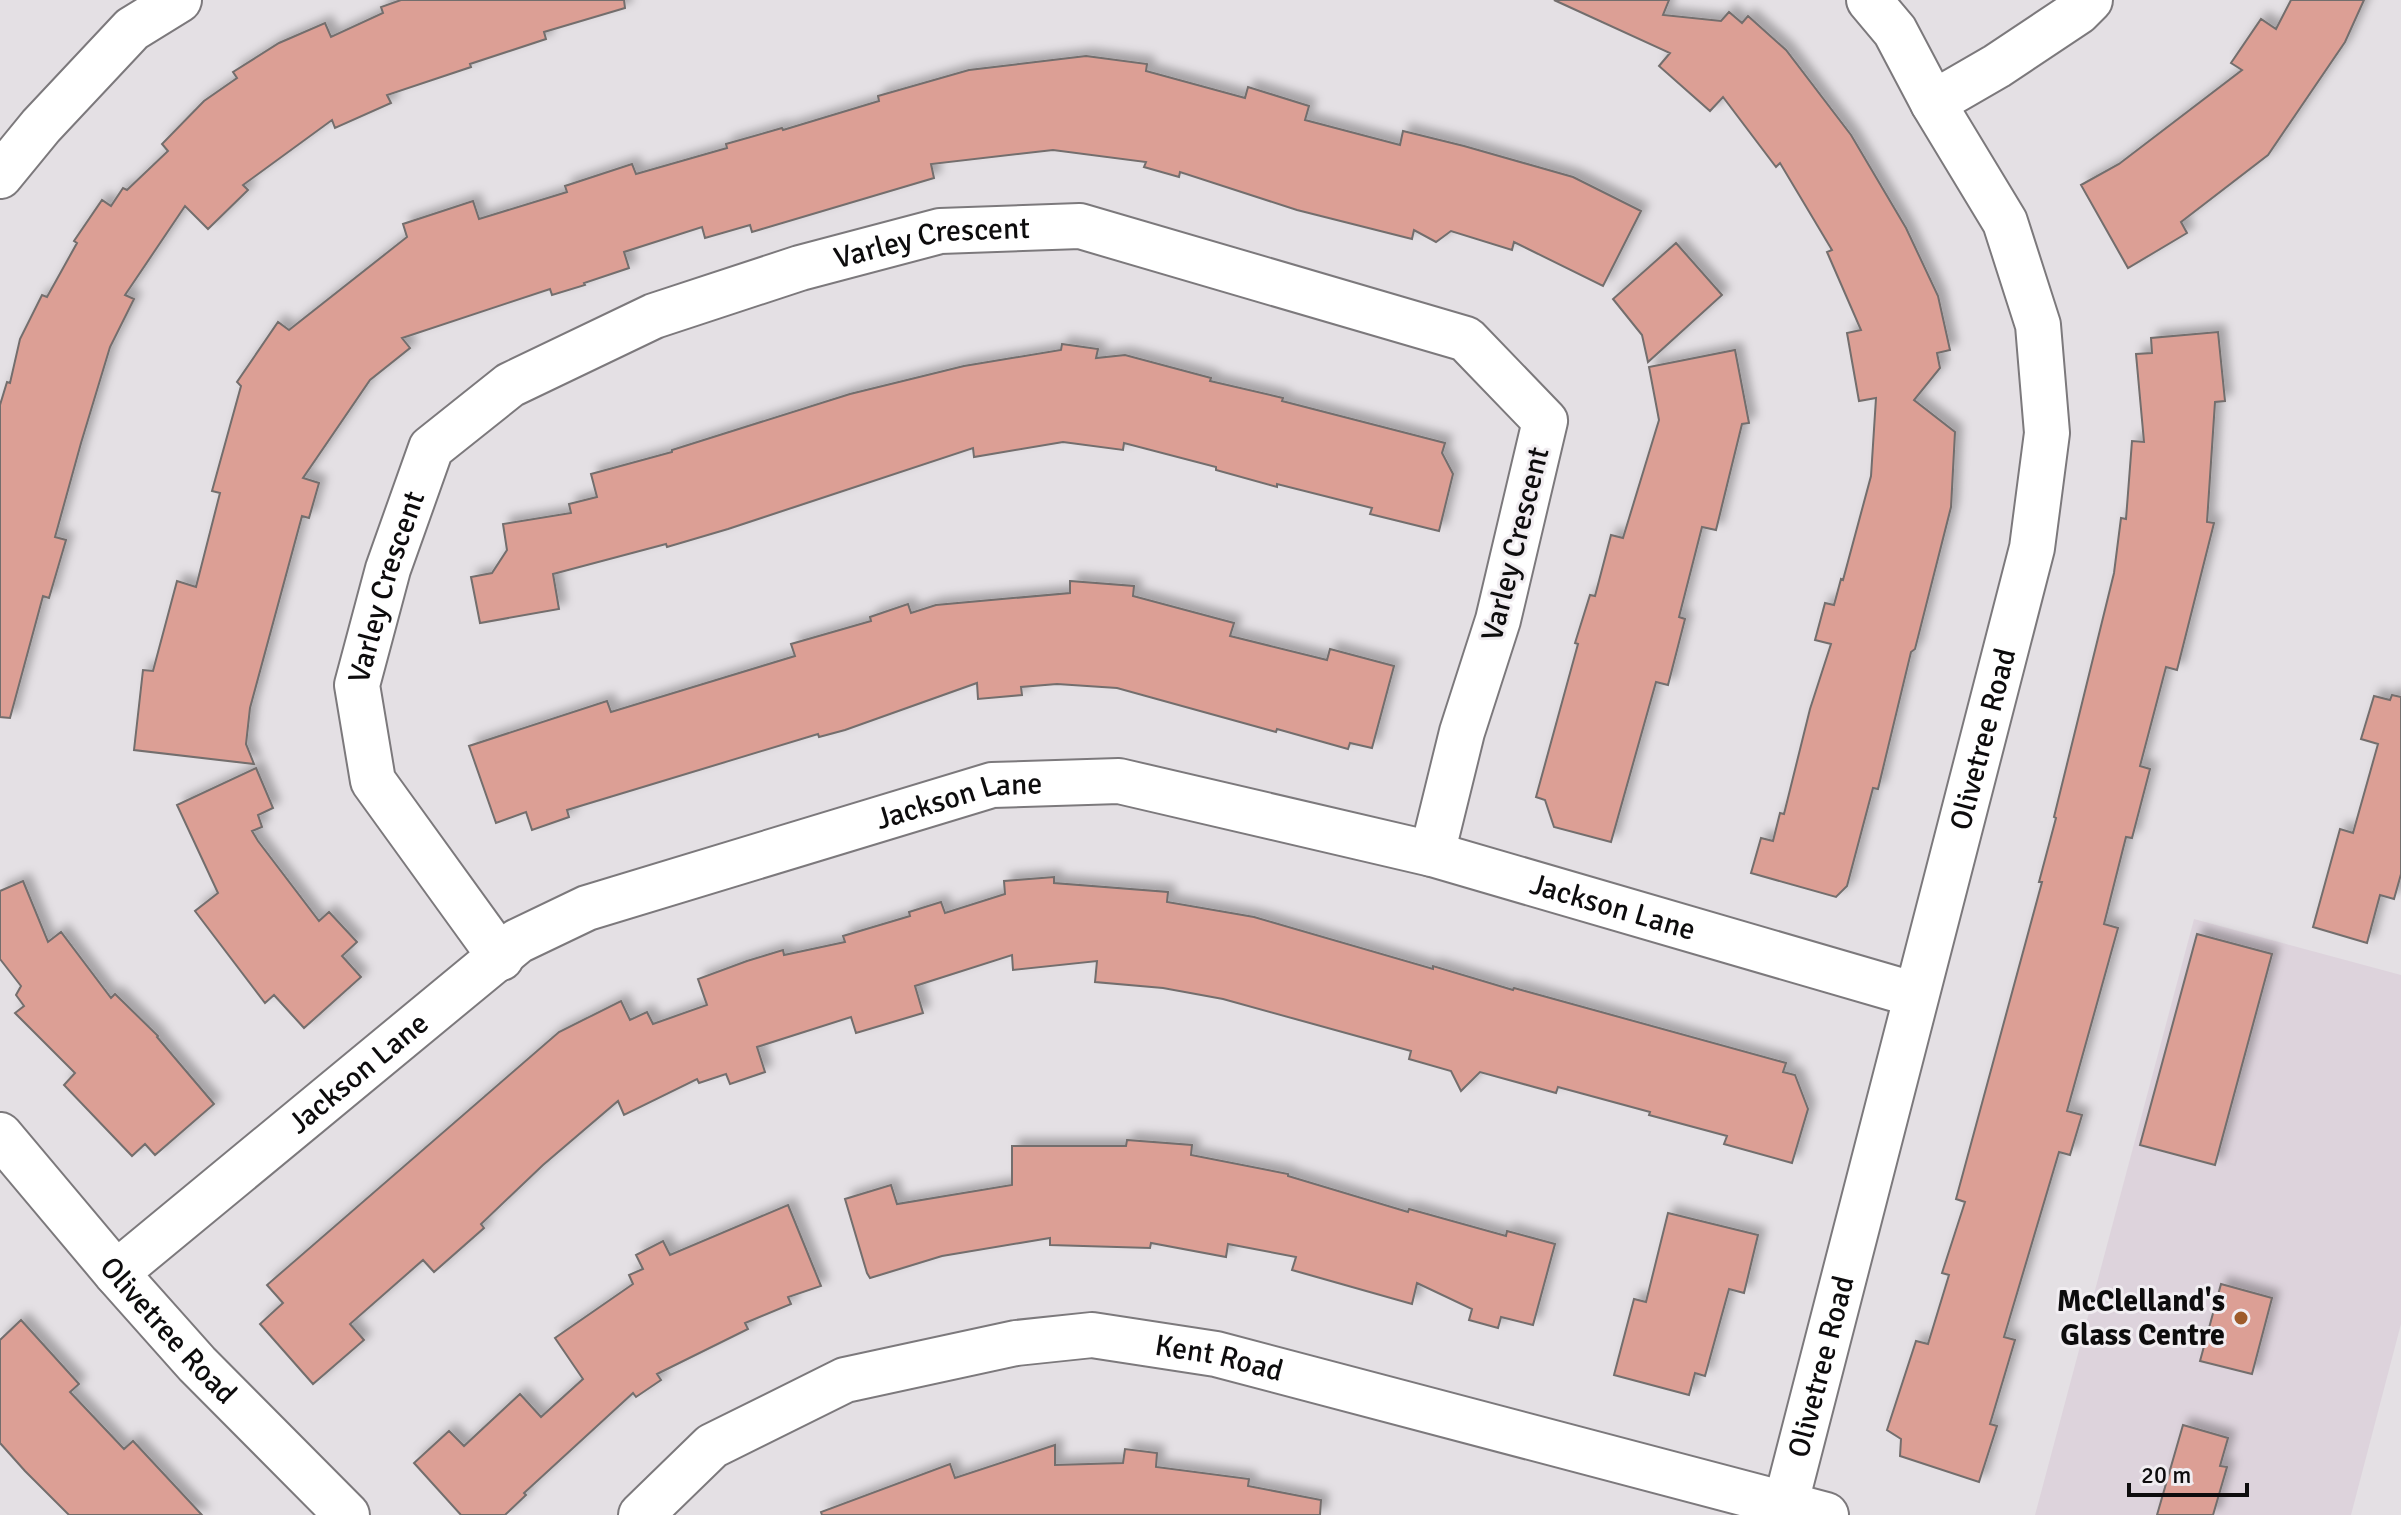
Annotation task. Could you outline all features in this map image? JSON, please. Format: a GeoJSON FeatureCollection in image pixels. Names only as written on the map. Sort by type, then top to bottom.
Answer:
{"type":"FeatureCollection","features":[{"type":"Feature","properties":{"kind":"street"},"geometry":{"type":"LineString","coordinates":[[1,174],[41,126],[132,29],[179,0]]}},
{"type":"Feature","properties":{"kind":"street","name":"Olivetree Road"},"geometry":{"type":"LineString","coordinates":[[1806,1510],[1916,995],[2032,548],[2047,433],[2038,325],[2005,222],[1933,103],[1895,31],[1869,0]]}},
{"type":"Feature","properties":{"kind":"street"},"geometry":{"type":"LineString","coordinates":[[1933,103],[2020,51],[2078,12],[2090,0]]}},
{"type":"Feature","properties":{"kind":"street","name":"Varley Crescent"},"geometry":{"type":"LineString","coordinates":[[501,958],[373,781],[357,685],[388,569],[431,448],[510,385],[654,316],[800,268],[940,231],[1080,226],[1466,339],[1545,421],[1498,620],[1462,732],[1432,854]]}},
{"type":"Feature","properties":{"kind":"street","name":"Jackson Lane"},"geometry":{"type":"LineString","coordinates":[[116,1273],[518,941],[587,908],[992,785],[1119,781],[1432,854],[1916,995]]}},
{"type":"Feature","properties":{"kind":"street","name":"Olivetree Road"},"geometry":{"type":"LineString","coordinates":[[0,1135],[197,1364],[347,1515]]}},
{"type":"Feature","properties":{"kind":"street","name":"Kent Road"},"geometry":{"type":"LineString","coordinates":[[641,1515],[712,1446],[845,1380],[1016,1343],[1092,1335],[1216,1354],[1806,1510]]}},
{"type":"Feature","properties":{"kind":"shaded area"},"geometry":{"type":"Polygon","coordinates":[[[2194,919],[2401,975],[2401,1324],[2351,1515],[2035,1515],[2194,919]]]}},
{"type":"Feature","properties":{"kind":"building"},"geometry":{"type":"Polygon","coordinates":[[[401,0],[624,0],[625,8],[544,32],[546,39],[387,95],[391,103],[335,128],[332,120],[243,185],[248,190],[208,229],[185,206],[125,295],[134,299],[110,347],[81,443],[55,537],[66,540],[49,598],[43,596],[10,718],[0,717],[0,405],[7,382],[10,383],[20,339],[42,295],[47,297],[77,243],[74,241],[102,200],[111,206],[123,188],[127,190],[168,151],[162,144],[204,101],[237,78],[233,72],[279,43],[325,23],[331,37],[383,13],[381,7],[401,0]]]}},
{"type":"Feature","properties":{"kind":"building"},"geometry":{"type":"Polygon","coordinates":[[[1554,0],[1669,0],[1663,15],[1721,21],[1729,12],[1742,23],[1748,16],[1786,50],[1851,135],[1906,228],[1938,296],[1950,350],[1937,353],[1940,368],[1914,400],[1955,432],[1951,507],[1878,789],[1873,788],[1847,886],[1836,897],[1751,873],[1761,838],[1773,841],[1780,813],[1784,814],[1810,709],[1831,644],[1815,640],[1825,603],[1834,605],[1843,580],[1871,476],[1876,398],[1859,401],[1847,333],[1861,330],[1827,252],[1832,250],[1780,163],[1776,167],[1723,97],[1710,111],[1659,66],[1670,53],[1554,0]]]}},
{"type":"Feature","properties":{"kind":"building"},"geometry":{"type":"Polygon","coordinates":[[[2291,0],[2364,0],[2345,42],[2268,155],[2181,222],[2187,233],[2128,268],[2081,185],[2119,164],[2242,70],[2231,63],[2261,19],[2276,29],[2291,0]]]}},
{"type":"Feature","properties":{"kind":"building"},"geometry":{"type":"Polygon","coordinates":[[[1086,56],[1147,64],[1146,71],[1245,98],[1248,87],[1309,106],[1305,120],[1400,145],[1403,131],[1464,146],[1573,177],[1641,211],[1603,286],[1514,242],[1512,250],[1451,231],[1436,242],[1414,230],[1412,239],[1297,210],[1180,172],[1179,177],[1144,167],[1146,162],[1053,150],[931,164],[934,178],[752,232],[750,225],[705,238],[702,227],[624,252],[629,268],[585,285],[552,295],[550,289],[402,338],[410,348],[370,380],[303,478],[319,483],[309,518],[302,516],[250,708],[246,744],[254,764],[134,750],[143,670],[153,671],[177,581],[196,587],[220,493],[212,491],[241,386],[237,382],[278,322],[289,330],[407,237],[403,224],[473,201],[479,219],[567,192],[565,186],[632,164],[636,174],[727,148],[726,144],[879,101],[878,96],[969,70],[1086,56]]]}},
{"type":"Feature","properties":{"kind":"building"},"geometry":{"type":"Polygon","coordinates":[[[1676,243],[1722,295],[1648,362],[1642,335],[1613,299],[1676,243]]]}},
{"type":"Feature","properties":{"kind":"building"},"geometry":{"type":"Polygon","coordinates":[[[2218,332],[2225,401],[2215,402],[2207,522],[2214,523],[2177,670],[2166,667],[2140,766],[2150,769],[2132,838],[2126,837],[2104,924],[2118,928],[2067,1111],[2082,1115],[2070,1155],[2059,1152],[2004,1337],[2015,1340],[1990,1424],[1997,1426],[1979,1482],[1900,1456],[1901,1439],[1887,1430],[1916,1341],[1928,1344],[1949,1275],[1942,1273],[1965,1202],[1956,1199],[2042,882],[2039,882],[2054,817],[2114,573],[2121,518],[2126,519],[2132,441],[2144,442],[2136,354],[2152,353],[2151,338],[2218,332]]]}},
{"type":"Feature","properties":{"kind":"building"},"geometry":{"type":"Polygon","coordinates":[[[1062,344],[1098,349],[1096,358],[1125,355],[1211,378],[1210,381],[1283,398],[1282,401],[1445,443],[1442,453],[1453,474],[1439,531],[1370,514],[1372,508],[1277,484],[1277,487],[1124,443],[1123,450],[1063,442],[974,457],[973,448],[728,529],[553,574],[559,609],[480,623],[471,577],[492,573],[507,550],[503,524],[571,513],[569,504],[597,497],[591,474],[672,452],[850,394],[964,366],[1061,350],[1062,344]]]}},
{"type":"Feature","properties":{"kind":"building"},"geometry":{"type":"Polygon","coordinates":[[[1735,350],[1749,423],[1742,424],[1716,530],[1702,527],[1679,617],[1685,619],[1668,685],[1656,682],[1611,842],[1554,827],[1545,800],[1536,797],[1590,595],[1595,596],[1611,535],[1623,538],[1659,420],[1649,367],[1735,350]]]}},
{"type":"Feature","properties":{"kind":"building"},"geometry":{"type":"Polygon","coordinates":[[[1070,581],[1134,586],[1133,596],[1234,623],[1230,636],[1327,660],[1330,649],[1394,666],[1372,748],[1350,743],[1348,749],[1117,688],[1057,684],[1021,687],[1022,695],[978,699],[977,683],[845,730],[819,737],[818,734],[567,810],[569,817],[532,830],[526,812],[496,823],[469,746],[607,701],[611,712],[795,656],[791,644],[871,621],[870,617],[908,604],[911,613],[936,605],[1070,593],[1070,581]]]}},
{"type":"Feature","properties":{"kind":"building"},"geometry":{"type":"Polygon","coordinates":[[[2392,695],[2401,697],[2401,874],[2394,899],[2380,895],[2367,943],[2313,927],[2340,829],[2353,833],[2378,744],[2361,739],[2374,696],[2390,700],[2392,695]]]}},
{"type":"Feature","properties":{"kind":"building"},"geometry":{"type":"Polygon","coordinates":[[[256,768],[273,808],[258,815],[262,827],[252,831],[319,921],[329,912],[357,942],[342,956],[361,977],[304,1028],[274,995],[265,1003],[195,911],[218,893],[177,805],[256,768]]]}},
{"type":"Feature","properties":{"kind":"building"},"geometry":{"type":"Polygon","coordinates":[[[1054,877],[1054,883],[1168,892],[1167,902],[1254,917],[1433,969],[1433,966],[1786,1063],[1783,1072],[1795,1075],[1808,1109],[1792,1163],[1724,1144],[1727,1136],[1558,1087],[1556,1093],[1480,1072],[1461,1091],[1451,1071],[1409,1059],[1411,1051],[1223,999],[1163,988],[1095,982],[1097,961],[1013,970],[1012,955],[915,986],[923,1013],[856,1033],[851,1017],[757,1047],[765,1072],[730,1084],[726,1074],[699,1083],[697,1079],[624,1115],[618,1101],[543,1165],[481,1224],[484,1228],[434,1272],[423,1260],[350,1324],[364,1340],[313,1384],[260,1324],[283,1303],[267,1285],[559,1032],[621,1001],[630,1020],[647,1012],[653,1024],[707,1005],[698,979],[747,961],[783,950],[784,955],[845,942],[843,936],[910,916],[909,912],[941,902],[945,913],[1005,894],[1004,881],[1054,877]]]}},
{"type":"Feature","properties":{"kind":"building"},"geometry":{"type":"Polygon","coordinates":[[[23,881],[48,942],[61,932],[111,998],[115,994],[158,1036],[214,1104],[155,1155],[145,1144],[132,1156],[64,1085],[75,1073],[15,1013],[24,1006],[16,995],[21,986],[0,959],[0,891],[23,881]]]}},
{"type":"Feature","properties":{"kind":"building"},"geometry":{"type":"Polygon","coordinates":[[[2197,934],[2272,954],[2215,1165],[2140,1145],[2197,934]]]}},
{"type":"Feature","properties":{"kind":"building"},"geometry":{"type":"Polygon","coordinates":[[[1127,1140],[1192,1145],[1191,1155],[1288,1174],[1408,1212],[1409,1209],[1506,1236],[1507,1231],[1555,1244],[1533,1325],[1501,1317],[1498,1328],[1469,1320],[1472,1309],[1417,1283],[1412,1304],[1292,1270],[1296,1257],[1228,1244],[1226,1257],[1151,1243],[1150,1248],[1050,1245],[1050,1238],[942,1256],[870,1278],[867,1273],[845,1199],[891,1185],[897,1204],[1012,1185],[1012,1146],[1126,1146],[1127,1140]]]}},
{"type":"Feature","properties":{"kind":"building"},"geometry":{"type":"Polygon","coordinates":[[[788,1205],[821,1286],[788,1297],[791,1304],[745,1323],[748,1329],[657,1374],[661,1380],[636,1397],[633,1393],[524,1493],[526,1495],[505,1515],[461,1515],[414,1463],[449,1431],[464,1446],[520,1394],[541,1417],[583,1379],[555,1338],[633,1284],[629,1275],[643,1269],[636,1255],[663,1241],[670,1255],[788,1205]]]}},
{"type":"Feature","properties":{"kind":"building"},"geometry":{"type":"Polygon","coordinates":[[[1668,1213],[1758,1235],[1744,1293],[1729,1289],[1705,1376],[1695,1373],[1689,1395],[1614,1375],[1634,1299],[1646,1302],[1668,1213]]]}},
{"type":"Feature","properties":{"kind":"building"},"geometry":{"type":"Polygon","coordinates":[[[2221,1284],[2272,1298],[2252,1374],[2200,1361],[2221,1284]]]}},
{"type":"Feature","properties":{"kind":"building"},"geometry":{"type":"Polygon","coordinates":[[[21,1320],[79,1384],[70,1392],[124,1449],[133,1441],[202,1515],[69,1515],[25,1471],[0,1443],[0,1340],[21,1320]]]}},
{"type":"Feature","properties":{"kind":"building"},"geometry":{"type":"Polygon","coordinates":[[[2183,1425],[2228,1438],[2220,1466],[2227,1467],[2213,1515],[2157,1515],[2183,1425]]]}},
{"type":"Feature","properties":{"kind":"building"},"geometry":{"type":"Polygon","coordinates":[[[1055,1445],[1055,1465],[1123,1463],[1125,1449],[1157,1453],[1156,1467],[1249,1479],[1248,1486],[1321,1500],[1320,1515],[822,1515],[821,1512],[950,1464],[955,1478],[1055,1445]]]}},
{"type":"Feature","properties":{"kind":"place","name":"McClelland's Glass Centre"},"geometry":{"type":"Point","coordinates":[2241,1318]}}]}
